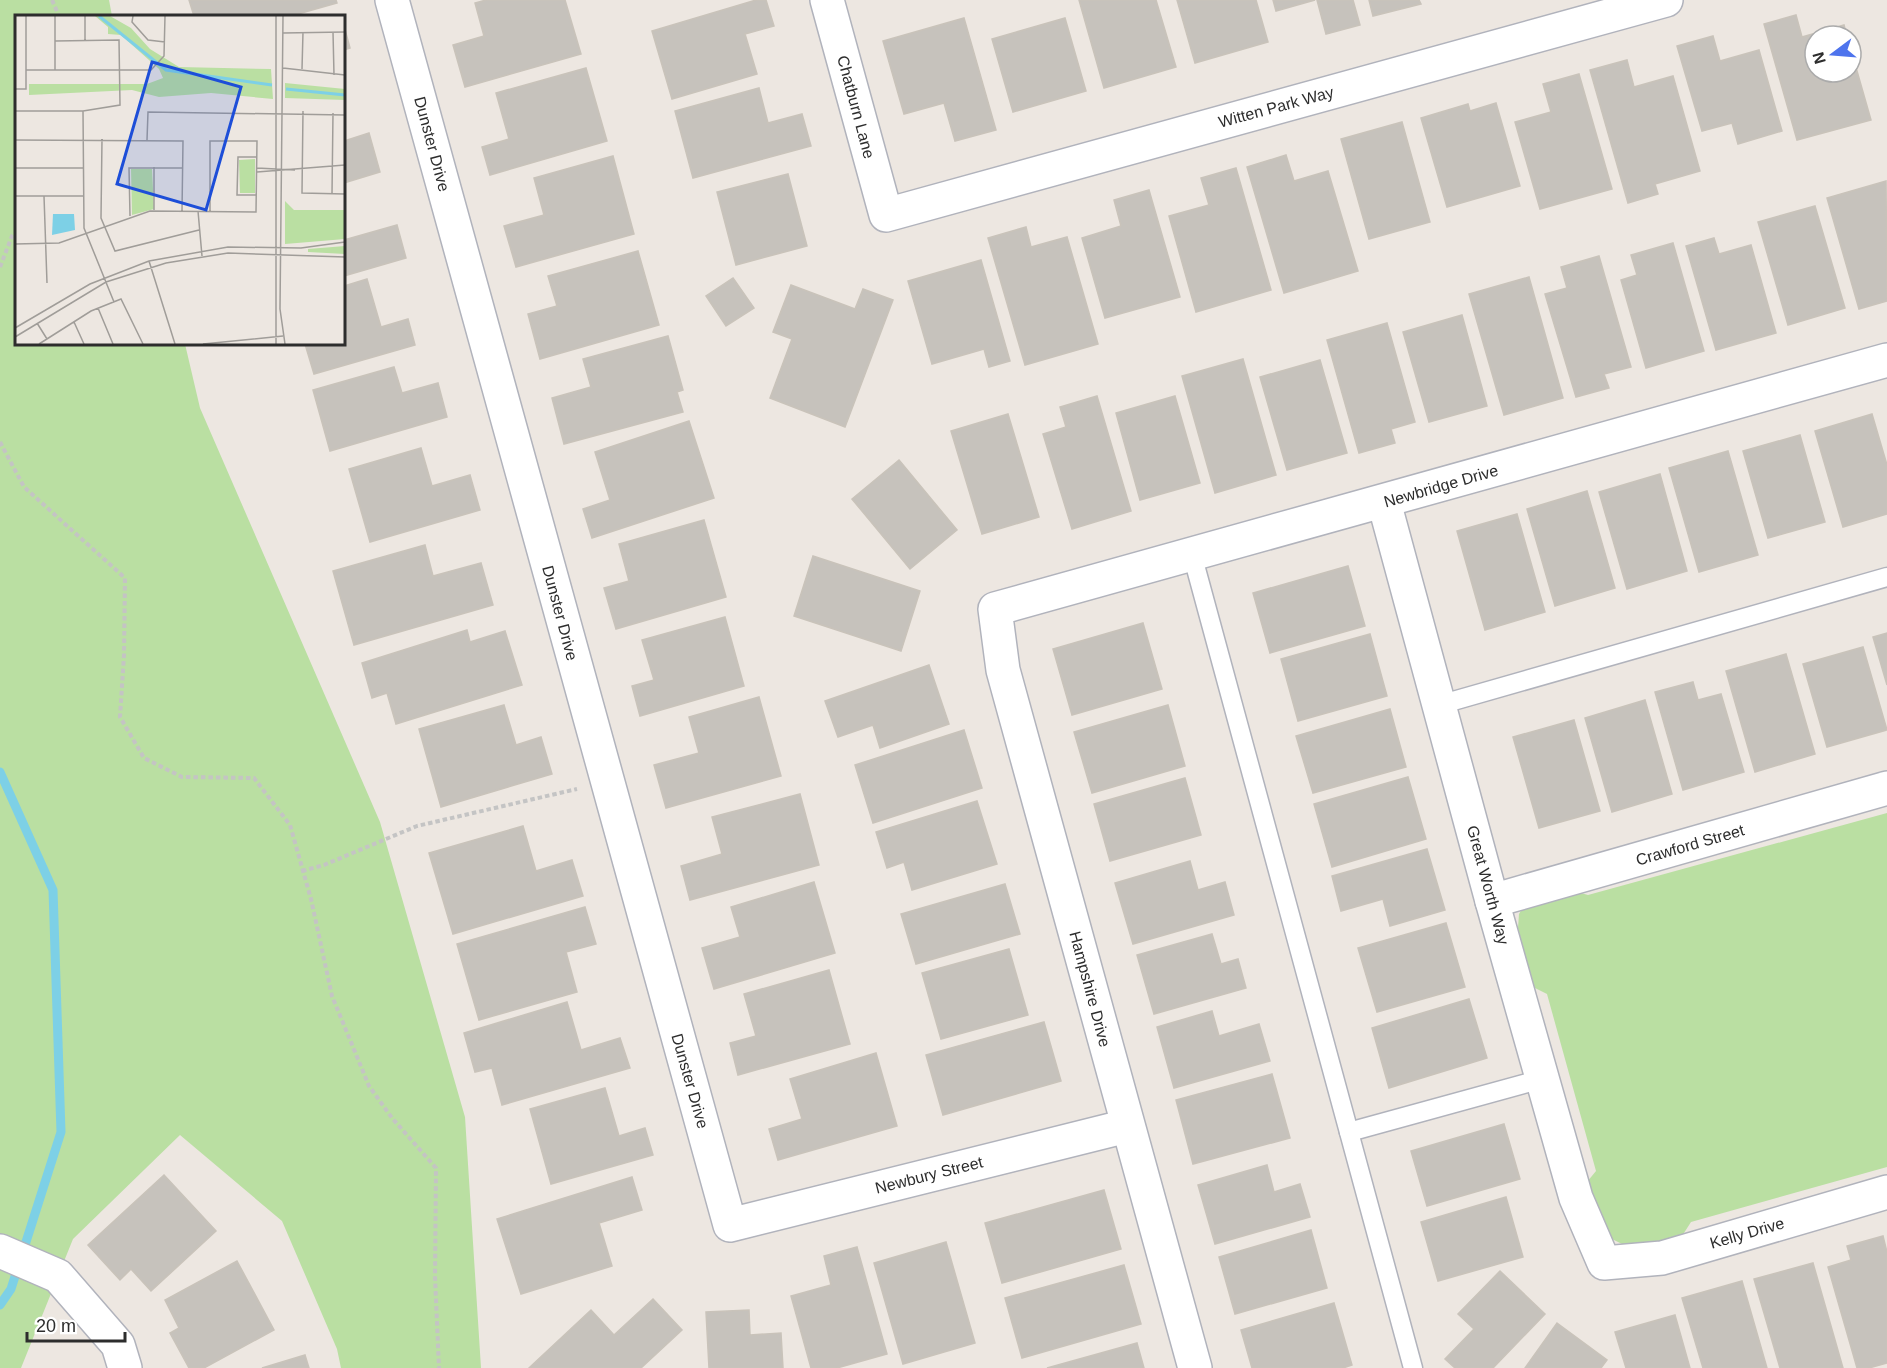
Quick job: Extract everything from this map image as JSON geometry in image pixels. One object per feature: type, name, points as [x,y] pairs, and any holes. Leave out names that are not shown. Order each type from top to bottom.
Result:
[{"type":"street","name":"Dunster Drive","points":[[392,0],[730,1225]]},
{"type":"street","name":"Chatburn Lane","points":[[827,0],[886,215]]},
{"type":"street","name":"Witten Park Way","points":[[886,215],[1666,0]]},
{"type":"street","name":"Newbridge Drive","points":[[994,609],[1887,360]]},
{"type":"street","name":"Great Worth Way","points":[[1384,502],[1492,901],[1576,1198],[1604,1263]]},
{"type":"street","name":"Hampshire Drive","points":[[994,609],[1003,670],[1195,1368]]},
{"type":"street","name":"Crawford Street","points":[[1492,901],[1887,788]]},
{"type":"street","name":"Newbury Street","points":[[730,1225],[1127,1126]]},
{"type":"street","name":"Kelly Drive","points":[[1604,1263],[1662,1258],[1887,1192]]},
{"type":"street","points":[[0,1251],[58,1276],[118,1345],[125,1368]]},
{"type":"lane","points":[[1192,554],[1413,1368]]},
{"type":"lane","points":[[1439,705],[1887,577]]},
{"type":"lane","points":[[1349,1132],[1542,1079]]},
{"type":"path","points":[[52,0],[59,15]]},
{"type":"path","points":[[0,267],[15,232]]},
{"type":"path","points":[[0,442],[24,487],[125,578],[120,717],[144,758],[182,777],[254,778],[291,825],[332,996],[369,1086],[392,1118],[436,1168],[435,1277],[439,1368]]},
{"type":"path","points":[[303,871],[324,865],[417,826],[607,782]]},
{"type":"green space","points":[[0,0],[109,0],[112,15],[15,15],[15,345],[185,345],[200,408],[380,822],[465,1117],[481,1368],[341,1368],[337,1349],[282,1221],[180,1135],[73,1239],[21,1368],[0,1368]]},
{"type":"green space","points":[[1887,813],[1887,1167],[1691,1222],[1682,1236],[1638,1248],[1610,1238],[1587,1182],[1596,1171],[1547,994],[1533,987],[1518,928],[1519,914],[1526,902],[1566,889],[1588,895]]},
{"type":"building","points":[[189,0],[336,0],[337,3],[295,15],[194,15]]},
{"type":"building","points":[[486,0],[565,0],[581,54],[465,87],[453,45],[484,36],[475,3]]},
{"type":"building","points":[[756,0],[766,0],[774,26],[745,34],[757,74],[672,99],[652,31]]},
{"type":"building","points":[[1079,0],[1156,0],[1176,67],[1104,88]]},
{"type":"building","points":[[1177,0],[1256,0],[1268,42],[1195,63]]},
{"type":"building","points":[[1273,0],[1315,0],[1276,11]]},
{"type":"building","points":[[1317,0],[1353,0],[1360,25],[1326,34]]},
{"type":"building","points":[[1369,0],[1419,0],[1421,4],[1373,16]]},
{"type":"building","points":[[1796,15],[1803,37],[1803,84],[1861,84],[1871,120],[1797,140],[1764,24]]},
{"type":"building","points":[[964,18],[996,130],[955,141],[944,103],[904,114],[883,41]]},
{"type":"building","points":[[1065,18],[1086,91],[1013,112],[992,39]]},
{"type":"building","points":[[345,30],[350,48],[345,50]]},
{"type":"building","points":[[1713,36],[1720,61],[1759,50],[1782,131],[1738,144],[1732,123],[1702,131],[1677,46]]},
{"type":"building","points":[[1627,60],[1634,87],[1673,76],[1700,171],[1655,184],[1658,194],[1628,203],[1590,70]]},
{"type":"building","points":[[586,68],[607,141],[490,175],[482,147],[509,139],[496,93]]},
{"type":"building","points":[[1579,74],[1612,189],[1540,209],[1515,122],[1551,112],[1543,84]]},
{"type":"building","points":[[759,88],[768,123],[802,114],[811,146],[693,178],[675,111]]},
{"type":"building","points":[[1496,103],[1520,186],[1447,207],[1421,118],[1468,104],[1470,111]]},
{"type":"building","points":[[1402,122],[1430,222],[1369,239],[1341,139]]},
{"type":"building","points":[[369,133],[380,172],[345,183],[345,141]]},
{"type":"building","points":[[1286,155],[1294,181],[1328,171],[1358,271],[1284,293],[1247,167]]},
{"type":"building","points":[[613,156],[634,234],[516,267],[504,226],[544,215],[534,178]]},
{"type":"building","points":[[1236,168],[1271,290],[1196,312],[1169,216],[1209,205],[1201,178]]},
{"type":"building","points":[[788,174],[807,246],[736,265],[717,192]]},
{"type":"building","points":[[1886,181],[1887,301],[1859,309],[1827,198]]},
{"type":"building","points":[[1149,190],[1180,297],[1105,318],[1082,238],[1121,226],[1114,200]]},
{"type":"building","points":[[1815,206],[1845,308],[1788,325],[1758,222]]},
{"type":"building","points":[[397,225],[406,258],[345,276],[345,240]]},
{"type":"building","points":[[1026,227],[1031,247],[1067,237],[1098,344],[1025,365],[988,238]]},
{"type":"building","points":[[1714,238],[1719,254],[1751,245],[1776,333],[1716,350],[1686,246]]},
{"type":"building","points":[[1673,243],[1704,351],[1646,368],[1621,280],[1637,275],[1631,255]]},
{"type":"building","points":[[638,251],[659,325],[540,359],[528,314],[557,306],[548,276]]},
{"type":"building","points":[[1599,256],[1631,367],[1604,374],[1609,388],[1576,397],[1545,294],[1567,288],[1561,267]]},
{"type":"building","points":[[981,260],[1010,361],[989,367],[984,349],[932,364],[908,281]]},
{"type":"building","points":[[1529,277],[1563,398],[1504,415],[1469,294]]},
{"type":"building","points":[[733,278],[754,308],[726,326],[706,296]]},
{"type":"building","points":[[367,279],[381,327],[408,319],[415,345],[314,374],[305,345],[345,345],[345,286]]},
{"type":"building","points":[[791,285],[855,309],[863,289],[893,300],[845,427],[770,398],[792,339],[773,332]]},
{"type":"building","points":[[1462,315],[1487,406],[1429,422],[1403,332]]},
{"type":"building","points":[[1387,323],[1415,422],[1391,429],[1395,443],[1359,453],[1327,340]]},
{"type":"building","points":[[668,336],[683,390],[677,392],[683,412],[564,444],[552,398],[591,387],[583,359]]},
{"type":"building","points":[[1243,359],[1276,475],[1215,493],[1182,376]]},
{"type":"building","points":[[1320,360],[1347,453],[1287,470],[1260,377]]},
{"type":"building","points":[[394,367],[402,393],[438,383],[447,417],[330,451],[313,390]]},
{"type":"building","points":[[1097,396],[1131,511],[1072,529],[1043,434],[1066,427],[1060,407]]},
{"type":"building","points":[[1175,396],[1200,483],[1140,500],[1116,413]]},
{"type":"building","points":[[1008,414],[1039,517],[982,534],[951,431]]},
{"type":"building","points":[[1872,414],[1887,465],[1887,514],[1843,527],[1815,431]]},
{"type":"building","points":[[689,421],[714,498],[592,538],[583,509],[610,500],[595,452]]},
{"type":"building","points":[[1800,435],[1825,522],[1768,538],[1743,451]]},
{"type":"building","points":[[421,448],[432,486],[470,475],[480,510],[370,542],[349,469]]},
{"type":"building","points":[[1728,451],[1758,555],[1699,572],[1669,468]]},
{"type":"building","points":[[899,460],[957,530],[910,569],[852,499]]},
{"type":"building","points":[[1660,474],[1687,571],[1627,589],[1599,492]]},
{"type":"building","points":[[1587,491],[1615,588],[1555,606],[1527,509]]},
{"type":"building","points":[[1517,514],[1545,612],[1485,630],[1457,531]]},
{"type":"building","points":[[704,520],[726,597],[616,629],[604,588],[629,581],[619,544]]},
{"type":"building","points":[[425,545],[433,576],[481,563],[493,605],[354,645],[333,571]]},
{"type":"building","points":[[813,556],[920,591],[901,651],[794,616]]},
{"type":"building","points":[[1348,566],[1365,626],[1270,653],[1253,593]]},
{"type":"building","points":[[725,617],[744,686],[640,716],[632,686],[654,680],[642,640]]},
{"type":"building","points":[[1143,623],[1162,689],[1072,715],[1053,649]]},
{"type":"building","points":[[467,630],[470,642],[505,631],[522,685],[396,724],[387,693],[372,698],[362,663]]},
{"type":"building","points":[[1887,633],[1887,685],[1873,637]]},
{"type":"building","points":[[1370,634],[1387,696],[1298,721],[1281,659]]},
{"type":"building","points":[[1863,647],[1887,730],[1827,747],[1803,664]]},
{"type":"building","points":[[1786,654],[1815,754],[1755,772],[1726,671]]},
{"type":"building","points":[[929,665],[949,724],[880,748],[873,725],[838,737],[825,701]]},
{"type":"building","points":[[1693,682],[1698,700],[1721,694],[1744,772],[1683,790],[1655,692]]},
{"type":"building","points":[[759,697],[781,776],[666,808],[654,765],[699,753],[689,717]]},
{"type":"building","points":[[1645,700],[1672,794],[1612,812],[1585,718]]},
{"type":"building","points":[[504,705],[516,745],[541,737],[552,774],[441,807],[419,729]]},
{"type":"building","points":[[1168,705],[1185,766],[1092,793],[1074,732]]},
{"type":"building","points":[[1390,709],[1406,767],[1313,793],[1296,736]]},
{"type":"building","points":[[1574,720],[1600,811],[1539,828],[1513,737]]},
{"type":"building","points":[[964,730],[982,788],[873,823],[855,765]]},
{"type":"building","points":[[1408,777],[1426,839],[1332,867],[1314,804]]},
{"type":"building","points":[[1185,778],[1201,835],[1110,861],[1094,804]]},
{"type":"building","points":[[800,794],[819,865],[690,900],[681,866],[722,854],[712,817]]},
{"type":"building","points":[[977,801],[997,864],[912,890],[904,862],[887,868],[876,832]]},
{"type":"building","points":[[523,826],[536,871],[572,860],[583,896],[453,934],[429,853]]},
{"type":"building","points":[[1427,849],[1445,910],[1390,926],[1383,899],[1341,911],[1332,876]]},
{"type":"building","points":[[1190,861],[1198,890],[1225,882],[1234,915],[1133,944],[1115,883]]},
{"type":"building","points":[[814,882],[835,953],[714,989],[702,948],[740,937],[731,907]]},
{"type":"building","points":[[1005,884],[1020,934],[916,964],[901,914]]},
{"type":"building","points":[[585,907],[596,944],[566,952],[577,992],[479,1020],[457,944]]},
{"type":"building","points":[[1446,923],[1465,987],[1377,1012],[1358,948]]},
{"type":"building","points":[[1212,934],[1221,964],[1238,959],[1246,988],[1154,1014],[1137,955]]},
{"type":"building","points":[[1009,949],[1028,1015],[941,1039],[922,973]]},
{"type":"building","points":[[829,970],[850,1044],[738,1075],[730,1043],[756,1036],[744,994]]},
{"type":"building","points":[[1469,999],[1487,1058],[1389,1088],[1372,1028]]},
{"type":"building","points":[[567,1002],[581,1050],[620,1038],[630,1068],[502,1105],[492,1068],[475,1072],[464,1033]]},
{"type":"building","points":[[1212,1011],[1219,1036],[1259,1024],[1270,1061],[1174,1088],[1157,1027]]},
{"type":"building","points":[[1044,1022],[1061,1081],[943,1115],[926,1055]]},
{"type":"building","points":[[876,1053],[897,1126],[778,1160],[769,1129],[802,1119],[790,1079]]},
{"type":"building","points":[[1272,1074],[1290,1138],[1193,1164],[1176,1100]]},
{"type":"building","points":[[605,1088],[619,1136],[645,1128],[653,1155],[551,1184],[530,1109]]},
{"type":"building","points":[[1504,1124],[1520,1179],[1427,1206],[1411,1151]]},
{"type":"building","points":[[1267,1165],[1274,1192],[1300,1184],[1310,1217],[1215,1244],[1198,1185]]},
{"type":"building","points":[[164,1175],[216,1231],[151,1291],[131,1269],[120,1280],[88,1245]]},
{"type":"building","points":[[632,1177],[642,1210],[599,1223],[612,1266],[521,1294],[497,1219]]},
{"type":"building","points":[[1104,1190],[1121,1249],[1002,1283],[985,1223]]},
{"type":"building","points":[[1506,1197],[1523,1257],[1438,1281],[1421,1222]]},
{"type":"building","points":[[1311,1230],[1327,1288],[1235,1314],[1219,1257]]},
{"type":"building","points":[[1883,1236],[1887,1252],[1887,1363],[1869,1368],[1857,1368],[1828,1267],[1851,1260],[1847,1246]]},
{"type":"building","points":[[946,1242],[975,1343],[903,1364],[874,1263]]},
{"type":"building","points":[[857,1247],[887,1354],[837,1368],[811,1368],[791,1296],[831,1285],[824,1256]]},
{"type":"building","points":[[237,1261],[274,1330],[204,1368],[189,1368],[170,1333],[179,1328],[165,1300]]},
{"type":"building","points":[[1813,1263],[1843,1368],[1780,1368],[1754,1279]]},
{"type":"building","points":[[1124,1265],[1141,1324],[1022,1358],[1005,1298]]},
{"type":"building","points":[[1500,1271],[1545,1314],[1493,1368],[1455,1368],[1445,1359],[1474,1329],[1458,1314]]},
{"type":"building","points":[[1742,1281],[1767,1368],[1703,1368],[1682,1298]]},
{"type":"building","points":[[653,1299],[682,1330],[641,1368],[529,1368],[591,1310],[614,1335]]},
{"type":"building","points":[[1334,1303],[1352,1365],[1343,1368],[1252,1368],[1241,1330]]},
{"type":"building","points":[[749,1310],[750,1335],[781,1333],[783,1368],[709,1368],[706,1312]]},
{"type":"building","points":[[1675,1315],[1690,1368],[1626,1368],[1615,1332]]},
{"type":"building","points":[[1557,1323],[1607,1360],[1601,1368],[1525,1368]]},
{"type":"building","points":[[1137,1343],[1144,1368],[1047,1368]]},
{"type":"building","points":[[305,1355],[309,1368],[262,1368]]},
{"type":"waterway","points":[[0,772],[53,890],[61,1132],[11,1289],[0,1305]]}]
